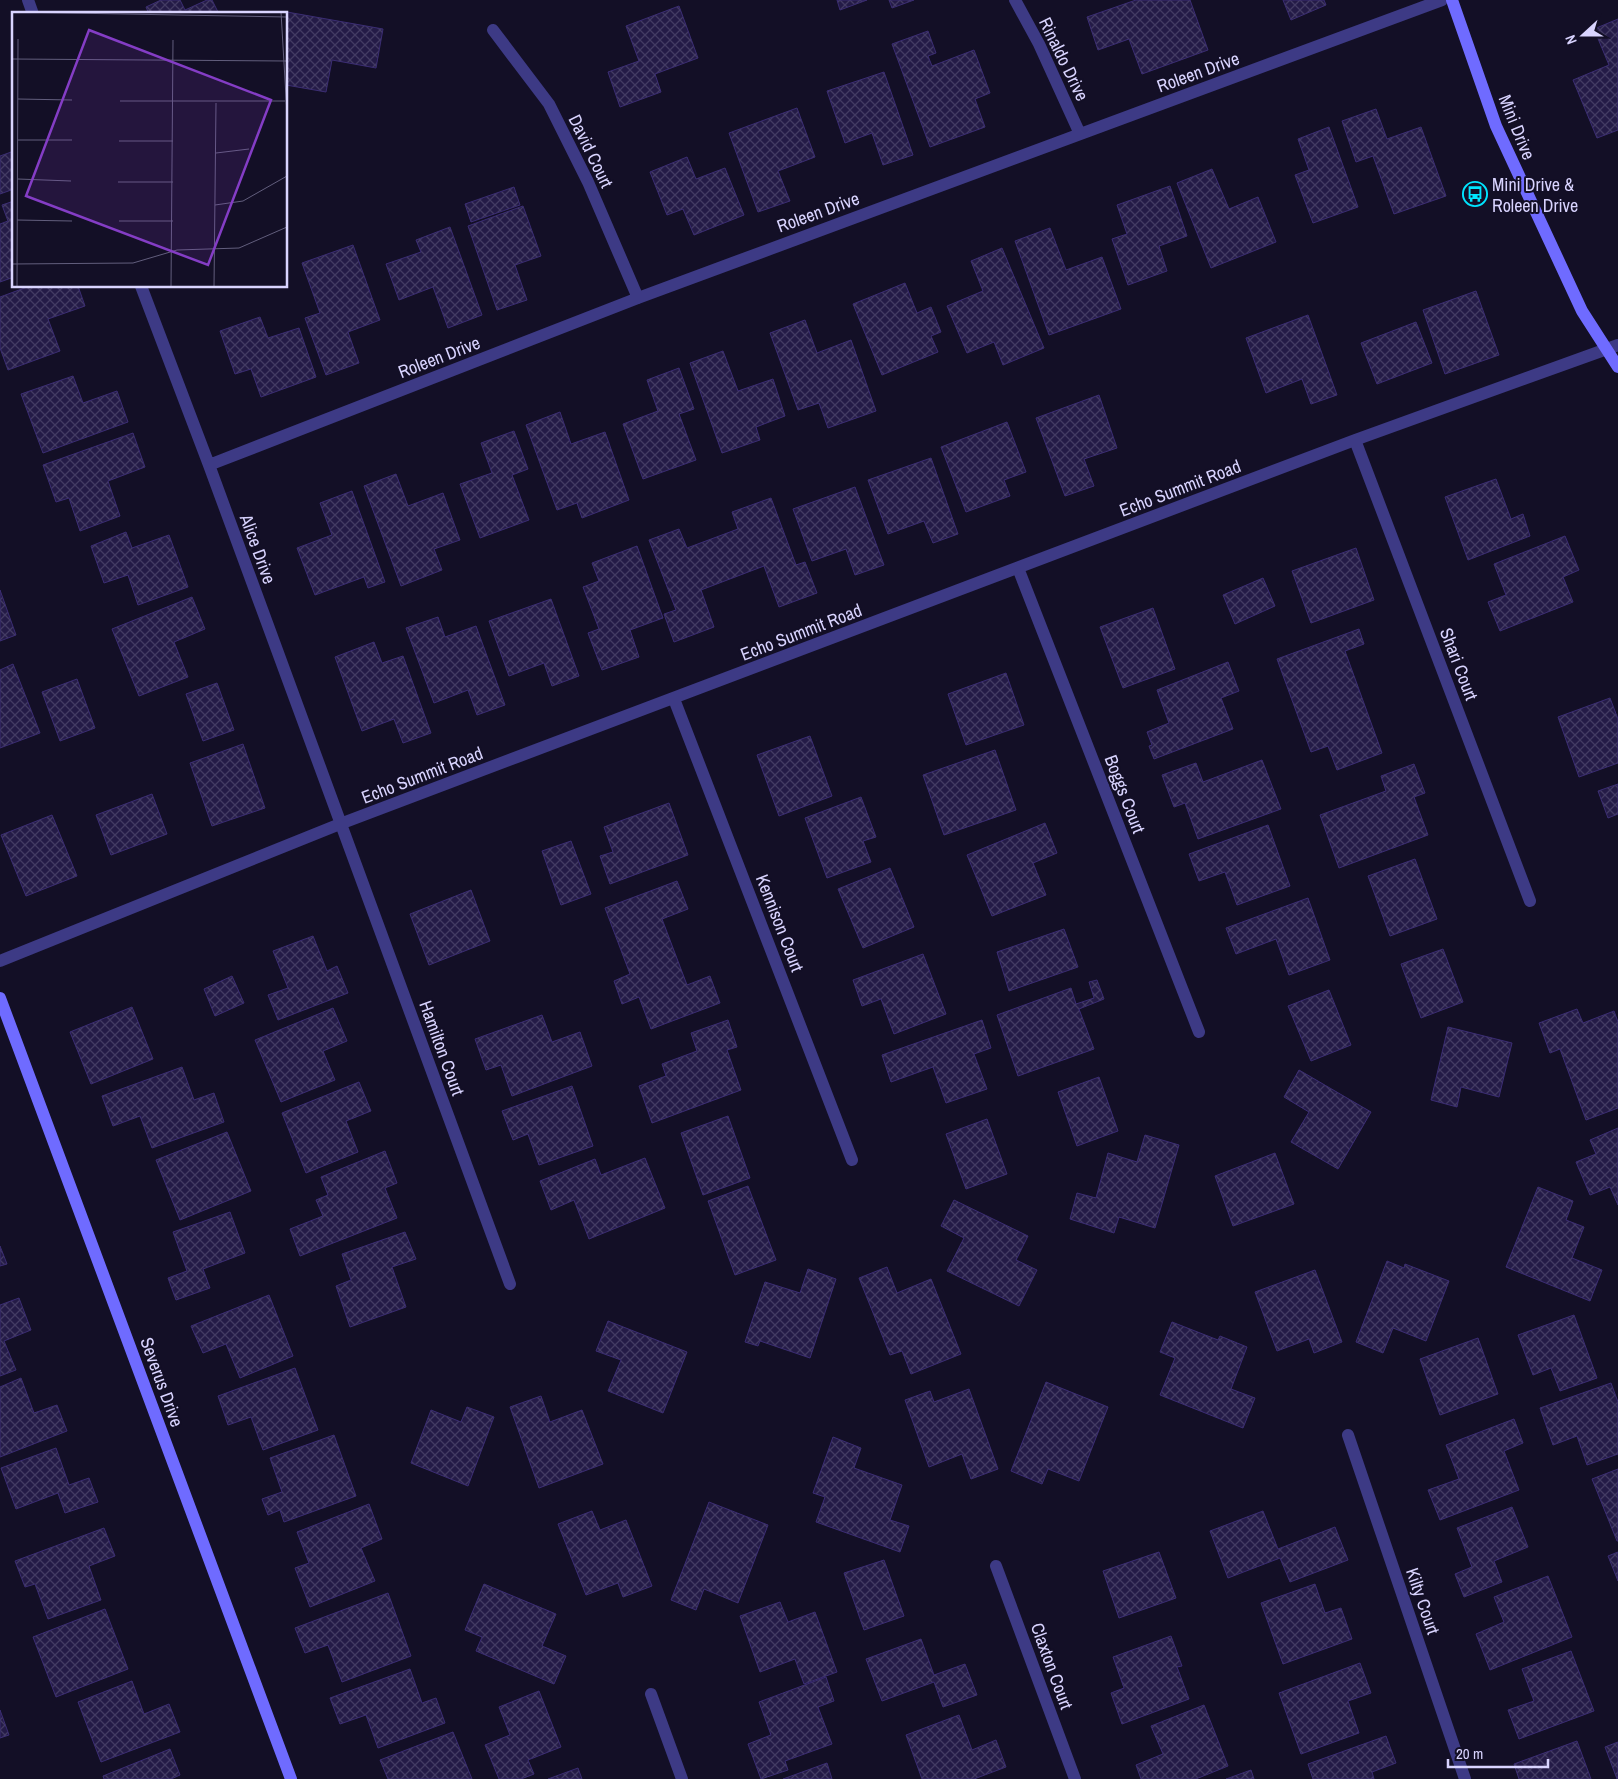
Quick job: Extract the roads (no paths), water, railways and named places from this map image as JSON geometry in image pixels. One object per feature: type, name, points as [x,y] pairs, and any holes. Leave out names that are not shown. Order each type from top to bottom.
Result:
[{"type":"street","points":[[28,0],[32,12]]},
{"type":"street","name":"Rinaldo Drive","points":[[1015,0],[1039,44],[1080,134]]},
{"type":"street","name":"Roleen Drive","points":[[209,465],[638,298],[1442,0]]},
{"type":"street","name":"Mini Drive","points":[[1452,0],[1496,126],[1582,311],[1612,347],[1618,367]]},
{"type":"street","name":"David Court","points":[[494,30],[549,104],[588,182],[638,298]]},
{"type":"street","name":"Alice Drive","points":[[142,288],[209,465],[340,824]]},
{"type":"street","name":"Echo Summit Road","points":[[0,961],[340,824],[1355,440],[1612,347]]},
{"type":"street","name":"Shari Court","points":[[1355,440],[1530,901]]},
{"type":"street","name":"Boggs Court","points":[[1018,568],[1200,1032]]},
{"type":"street","name":"Kennison Court","points":[[674,699],[852,1160]]},
{"type":"street","name":"Hamilton Court","points":[[340,824],[510,1284]]},
{"type":"street","name":"Severus Drive","points":[[0,998],[291,1779]]},
{"type":"street","name":"Kilty Court","points":[[1348,1435],[1465,1779]]},
{"type":"street","name":"Claxton Court","points":[[996,1566],[1076,1779]]},
{"type":"street","points":[[651,1694],[682,1779]]},
{"type":"place","name":"Mini Drive & Roleen Drive","points":[[1475,194]]}]
